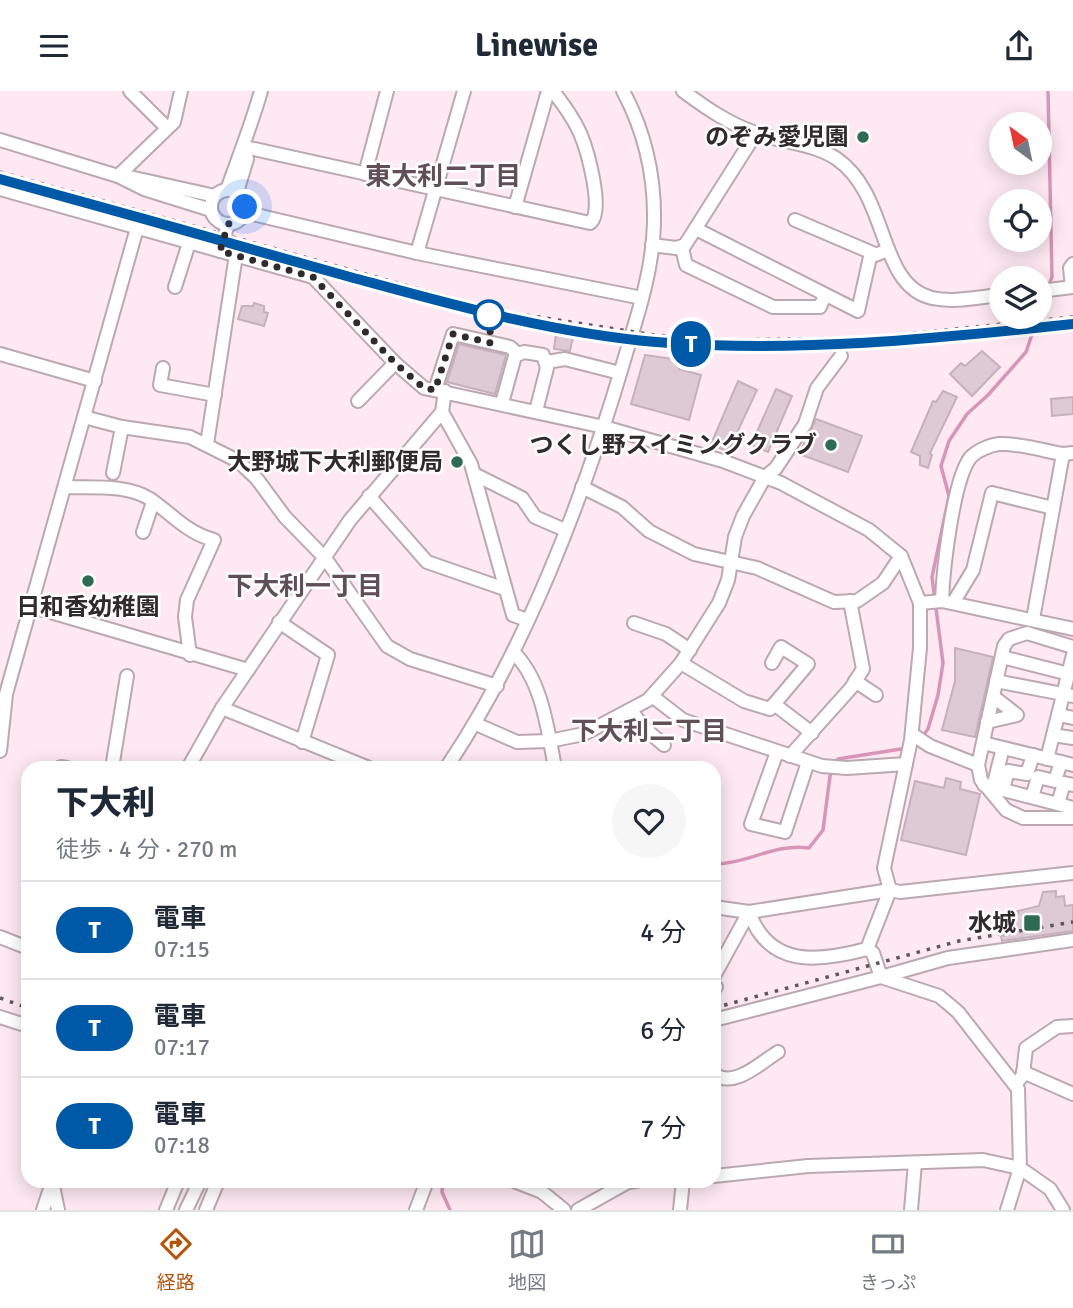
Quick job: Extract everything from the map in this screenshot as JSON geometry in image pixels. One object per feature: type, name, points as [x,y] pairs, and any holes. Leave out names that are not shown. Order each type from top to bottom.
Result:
[{"type":"street","points":[[130,91],[167,128]]},
{"type":"street","points":[[118,176],[174,122],[181,91]]},
{"type":"street","points":[[211,210],[226,193],[247,159],[245,147],[261,91]]},
{"type":"street","points":[[365,174],[387,91]]},
{"type":"street","points":[[417,253],[464,91]]},
{"type":"street","points":[[245,147],[586,224],[596,217],[593,179],[582,137],[569,112],[551,91]]},
{"type":"street","points":[[514,207],[551,91]]},
{"type":"street","points":[[451,761],[497,686],[565,530],[604,427],[642,298],[652,245],[654,208],[651,169],[634,112],[623,91]]},
{"type":"street","points":[[683,91],[723,119],[756,133],[822,152],[855,175],[874,207],[882,252],[906,286],[917,293],[952,300],[989,296]]},
{"type":"street","points":[[756,133],[682,248],[686,265],[773,307],[820,307],[825,295]]},
{"type":"street","points":[[0,140],[118,176],[144,189],[211,210],[224,223]]},
{"type":"street","points":[[118,176],[226,193],[244,201],[244,212],[238,221],[224,223]]},
{"type":"street","points":[[0,190],[313,277],[395,363],[424,388],[604,427],[723,461],[765,477],[869,530],[901,555],[920,603],[920,648],[911,737],[884,868],[890,890],[867,949]]},
{"type":"street","points":[[244,212],[417,253],[642,298]]},
{"type":"street","points":[[795,220],[882,252]]},
{"type":"street","points":[[216,250],[224,223]]},
{"type":"street","points":[[0,751],[6,694],[138,228]]},
{"type":"street","points":[[696,229],[858,311],[870,257],[882,252]]},
{"type":"street","points":[[175,287],[189,243]]},
{"type":"street","points":[[652,245],[682,248]]},
{"type":"street","points":[[207,444],[236,255]]},
{"type":"street","points":[[1052,290],[1070,288],[1070,268],[1073,264]]},
{"type":"street","points":[[527,620],[513,615],[474,474],[465,450],[442,412],[440,391],[453,334],[510,347],[518,353],[542,355],[547,362],[536,411]]},
{"type":"street","points":[[502,403],[513,361],[518,353]]},
{"type":"street","points":[[0,354],[95,381]]},
{"type":"street","points":[[476,724],[517,742],[550,741],[584,734],[652,696],[681,663],[719,603],[729,580],[731,561],[743,516],[765,477],[776,468],[805,425],[817,388],[841,356]]},
{"type":"street","points":[[547,362],[565,359],[620,373]]},
{"type":"street","points":[[358,401],[395,363]]},
{"type":"street","points":[[163,368],[160,385],[215,395]]},
{"type":"street","points":[[192,761],[222,708],[279,622],[369,496],[442,412]]},
{"type":"street","points":[[85,417],[122,427],[190,437],[247,468],[285,517],[325,558],[387,646],[410,659],[497,686]]},
{"type":"street","points":[[113,473],[122,427]]},
{"type":"street","points":[[947,602],[945,559],[960,484],[969,459],[977,452],[999,444],[1068,454],[1053,508],[1033,619]]},
{"type":"street","points":[[474,474],[522,498],[535,517],[565,530]]},
{"type":"street","points":[[65,487],[125,490],[153,502],[186,527],[214,540],[187,600],[185,617],[190,655]]},
{"type":"street","points":[[582,487],[622,507],[649,531],[694,554],[731,561],[769,573],[814,596],[834,602],[857,601],[883,583],[901,555]]},
{"type":"street","points":[[947,602],[973,570],[992,493],[1053,508]]},
{"type":"street","points":[[369,496],[427,562],[505,589]]},
{"type":"street","points":[[143,532],[153,502]]},
{"type":"street","points":[[808,762],[785,832],[751,824],[784,754],[812,733],[863,669],[850,601]]},
{"type":"street","points":[[920,603],[947,602],[1073,629]]},
{"type":"street","points":[[30,607],[248,670]]},
{"type":"street","points":[[279,622],[328,655],[302,742]]},
{"type":"street","points":[[634,623],[666,635],[690,650]]},
{"type":"street","points":[[978,765],[996,681],[1009,639],[1027,633],[1073,647]]},
{"type":"street","points":[[681,663],[744,701],[770,709],[808,664],[781,647],[772,663]]},
{"type":"street","points":[[513,652],[526,664],[554,761]]},
{"type":"street","points":[[1047,759],[1059,715],[1068,695],[1073,655]]},
{"type":"street","points":[[1002,657],[1069,674]]},
{"type":"street","points":[[113,761],[127,676]]},
{"type":"street","points":[[855,681],[876,695]]},
{"type":"street","points":[[996,681],[1068,695]]},
{"type":"street","points":[[652,696],[684,720],[821,766],[840,768],[906,762]]},
{"type":"street","points":[[987,722],[1017,715],[994,697]]},
{"type":"street","points":[[774,704],[812,733]]},
{"type":"street","points":[[222,708],[351,761]]},
{"type":"street","points":[[631,710],[643,727],[664,745]]},
{"type":"street","points":[[1059,715],[1073,718]]},
{"type":"street","points":[[1053,735],[1073,738]]},
{"type":"street","points":[[911,737],[978,765],[1006,810],[1023,818],[1073,818]]},
{"type":"street","points":[[983,743],[1067,763],[1055,781],[1038,777],[1032,797]]},
{"type":"street","points":[[993,787],[1003,748]]},
{"type":"street","points":[[993,787],[1008,771],[1027,774],[1033,755]]},
{"type":"street","points":[[1058,804],[1065,783],[1073,785]]},
{"type":"street","points":[[993,787],[1073,808]]},
{"type":"street","points":[[721,908],[749,912],[890,890],[900,892],[1073,873]]},
{"type":"street","points":[[749,912],[762,939],[772,947],[793,955],[827,958],[867,949],[873,953],[881,978]]},
{"type":"street","points":[[721,966],[749,912]]},
{"type":"street","points":[[0,937],[21,945]]},
{"type":"street","points":[[721,1018],[881,978],[948,958],[1073,940]]},
{"type":"street","points":[[881,978],[939,996],[958,1012],[1018,1089],[1020,1168],[1007,1210]]},
{"type":"street","points":[[0,1017],[21,1024]]},
{"type":"street","points":[[1015,1085],[1023,1072],[1026,1048],[1057,1027],[1073,1026]]},
{"type":"street","points":[[721,1079],[733,1079],[778,1052]]},
{"type":"street","points":[[1023,1072],[1073,1094]]},
{"type":"street","points":[[721,1175],[808,1166],[982,1160],[1020,1168],[1050,1189],[1063,1210]]},
{"type":"street","points":[[911,1210],[915,1163]]},
{"type":"street","points":[[43,1210],[50,1188]]},
{"type":"street","points":[[53,1188],[58,1210]]},
{"type":"street","points":[[166,1210],[175,1188]]},
{"type":"street","points":[[186,1210],[197,1188]]},
{"type":"street","points":[[206,1210],[215,1188]]},
{"type":"street","points":[[416,1210],[424,1188]]},
{"type":"street","points":[[532,1188],[542,1192],[564,1210]]},
{"type":"street","points":[[578,1210],[620,1188]]},
{"type":"street","points":[[680,1210],[682,1188]]},
{"type":"path","points":[[1005,941],[1001,917],[1020,913]]},
{"type":"building","points":[[254,303],[264,306],[264,312],[268,313],[264,326],[238,319],[242,306],[253,306]]},
{"type":"building","points":[[556,334],[573,337],[570,351],[554,349]]},
{"type":"building","points":[[459,344],[506,355],[495,394],[447,382]]},
{"type":"building","points":[[982,351],[1000,367],[972,396],[950,374],[961,363],[965,366]]},
{"type":"building","points":[[645,355],[681,360],[679,369],[701,375],[689,420],[631,404]]},
{"type":"building","points":[[738,381],[757,390],[728,452],[711,444]]},
{"type":"building","points":[[776,389],[792,396],[768,452],[751,445]]},
{"type":"building","points":[[943,391],[957,397],[930,453],[932,455],[928,468],[920,465],[920,456],[911,452],[933,401],[936,402]]},
{"type":"building","points":[[1073,397],[1073,414],[1052,416],[1051,399]]},
{"type":"building","name":"つくし野スイミングクラブ","points":[[816,419],[862,436],[848,472],[799,454]]},
{"type":"building","points":[[955,648],[993,657],[975,737],[942,730],[955,681]]},
{"type":"building","points":[[946,778],[961,782],[960,789],[980,794],[966,855],[901,840],[915,781],[944,788]]},
{"type":"building","points":[[1056,891],[1056,897],[1064,896],[1065,906],[1073,905],[1073,931],[1002,941],[997,916],[1039,906],[1043,892]]},
{"type":"waterway","points":[[1048,91],[1052,266]]},
{"type":"waterway","points":[[921,738],[928,729],[938,695],[943,663],[932,577],[949,496],[941,466],[949,441],[967,414],[988,395],[1026,352],[1034,329]]},
{"type":"waterway","points":[[721,863],[784,848],[809,848],[823,830],[830,776],[838,759],[907,748]]},
{"type":"waterway","points":[[442,1188],[450,1210]]},
{"type":"railway","points":[[0,172],[494,310],[654,335],[723,340],[865,338],[1073,317]]},
{"type":"railway","points":[[721,1006],[959,941],[1073,922]]},
{"type":"railway","points":[[0,998],[21,1006]]},
{"type":"train","name":"T","points":[[0,179],[492,316],[586,333],[653,342],[806,347],[1073,324]]},
{"type":"place","name":"のぞみ愛児園","points":[[863,137]]},
{"type":"place","name":"つくし野スイミングクラブ","points":[[831,445]]},
{"type":"place","name":"大野城下大利郵便局","points":[[457,462]]},
{"type":"place","name":"日和香幼稚園","points":[[88,581]]},
{"type":"place","name":"水城","points":[[1032,923]]},
{"type":"district","name":"東大利二丁目","points":[[443,176]]},
{"type":"district","name":"下大利一丁目","points":[[305,586]]},
{"type":"district","name":"下大利二丁目","points":[[649,731]]},
{"type":"route","points":[[245,207],[242,217],[228,224],[220,251],[313,277],[395,363],[424,388],[435,390],[453,334],[491,343],[489,315]]}]
